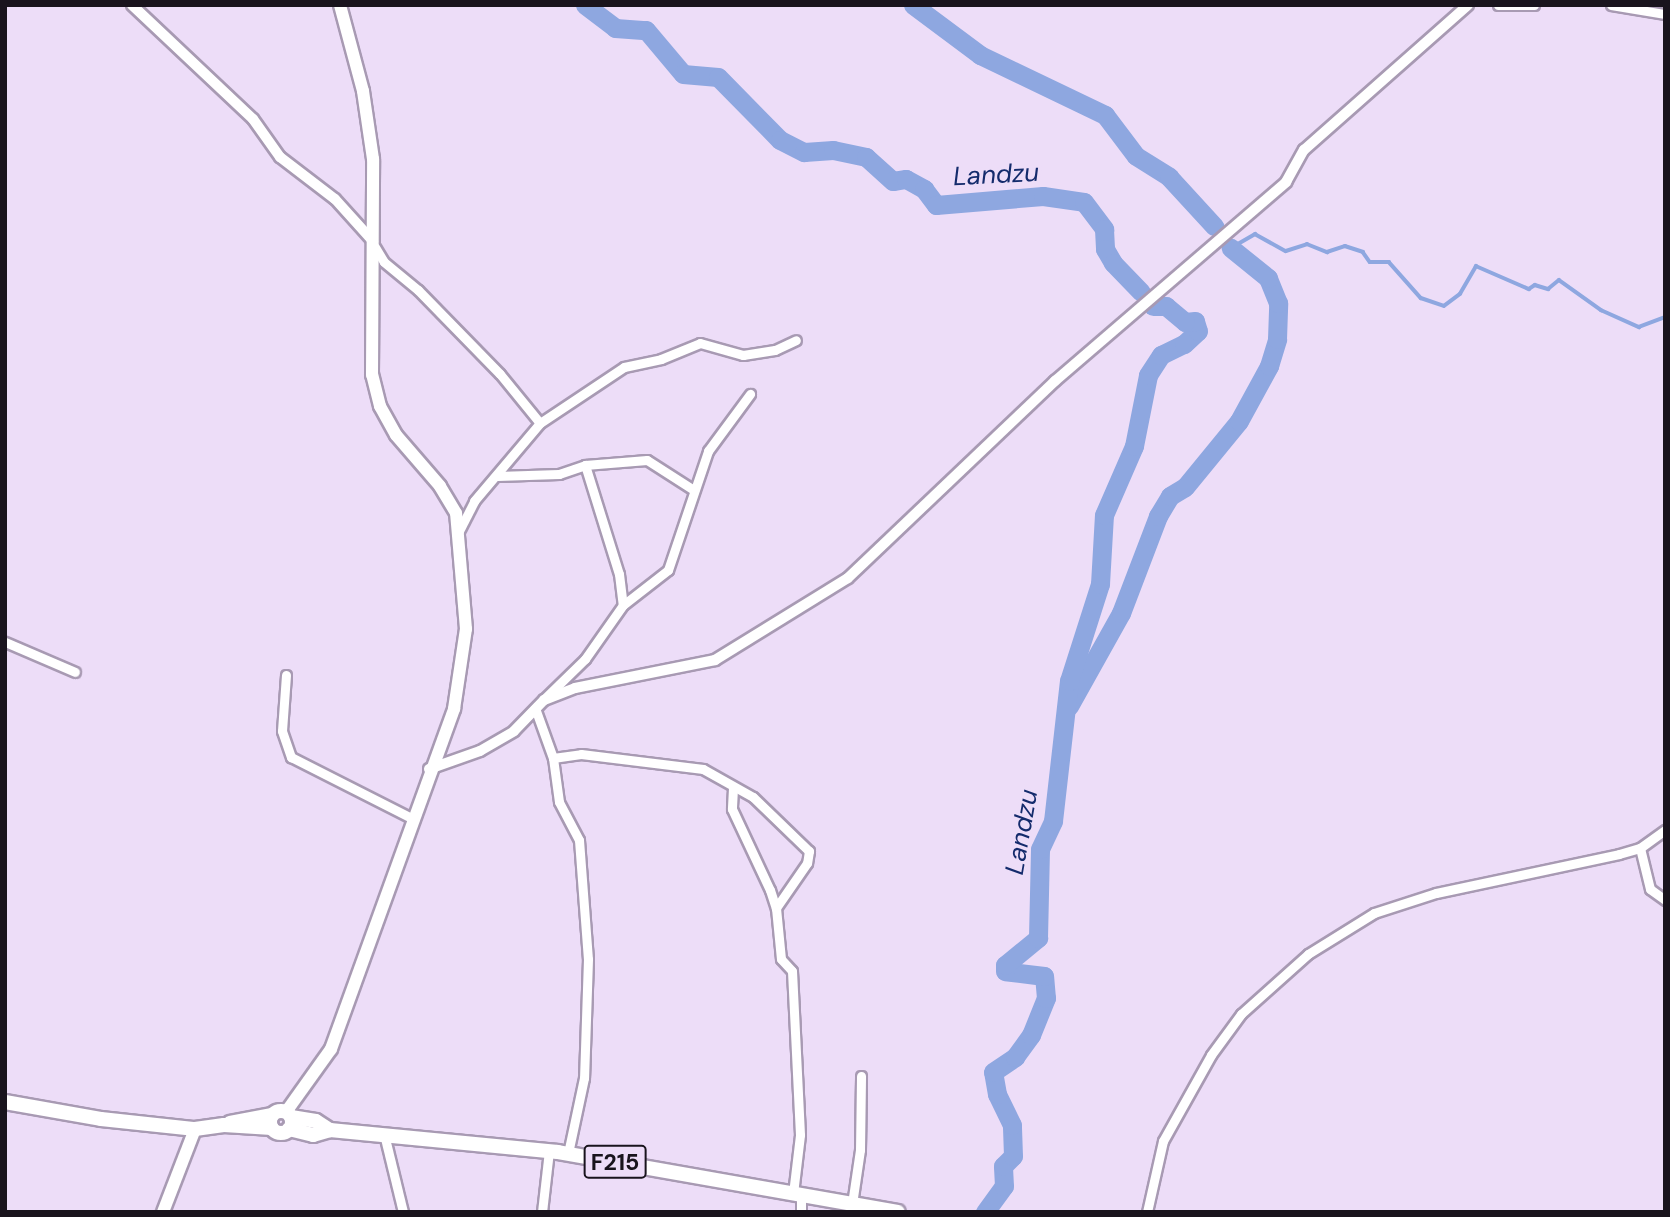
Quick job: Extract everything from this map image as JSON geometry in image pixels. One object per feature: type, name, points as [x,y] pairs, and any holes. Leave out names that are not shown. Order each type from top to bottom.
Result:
[{"type":"main road","points":[[282,1120],[331,1049],[411,818],[454,709],[466,629],[456,513],[440,485],[414,459],[380,406],[372,375],[373,159],[363,91],[340,5]]},
{"type":"main road","name":"F215","points":[[5,1102],[101,1119],[195,1129],[282,1120],[313,1135],[330,1130],[568,1153],[898,1212]]},
{"type":"main road","points":[[163,1212],[195,1129]]},
{"type":"street","points":[[132,5],[253,119],[279,157],[335,199],[373,242],[384,262],[437,308],[540,423]]},
{"type":"street","points":[[544,699],[575,688],[716,660],[848,578],[1055,381],[1286,182],[1304,150],[1468,5]]},
{"type":"street","points":[[1498,5],[1534,5]]},
{"type":"street","points":[[1611,5],[1665,14]]},
{"type":"street","points":[[459,531],[474,501],[540,423],[624,368],[661,359],[700,343],[743,355],[775,350],[796,340]]},
{"type":"street","points":[[429,769],[480,751],[514,731],[585,659],[623,605],[668,570],[708,451],[750,394]]},
{"type":"street","points":[[497,476],[559,474],[585,465],[647,460],[694,490]]},
{"type":"street","points":[[585,465],[619,574],[623,605]]},
{"type":"street","points":[[5,642],[75,672]]},
{"type":"street","points":[[286,675],[282,731],[291,757],[411,818]]},
{"type":"street","points":[[536,708],[553,758],[559,802],[579,840],[588,959],[584,1078],[568,1153]]},
{"type":"street","points":[[553,758],[581,754],[672,764],[712,772],[733,788],[753,797],[809,852],[807,863],[776,908]]},
{"type":"street","points":[[733,788],[732,809],[776,908],[781,959],[792,971],[790,1009],[797,1040],[795,1093],[800,1135],[797,1195],[801,1212]]},
{"type":"street","points":[[1147,1212],[1163,1142],[1211,1055],[1241,1014],[1308,954],[1360,920],[1413,900],[1640,848],[1665,830]]},
{"type":"street","points":[[1640,848],[1650,889],[1665,901]]},
{"type":"street","points":[[852,1204],[860,1150],[861,1076]]},
{"type":"street","points":[[384,1134],[403,1212]]},
{"type":"street","points":[[542,1212],[549,1151]]},
{"type":"waterway","name":"Landzu","points":[[585,5],[615,28],[646,30],[683,74],[718,77],[780,140],[804,152],[833,150],[866,157],[893,181],[906,179],[924,189],[936,205],[1043,196],[1084,202],[1104,229],[1105,249],[1113,263],[1141,292]]},
{"type":"waterway","name":"Landzu","points":[[913,5],[980,55],[1105,115],[1136,156],[1169,177],[1214,226]]},
{"type":"waterway","points":[[1231,248],[1255,234],[1286,251],[1307,244],[1327,252],[1345,246],[1363,252],[1370,262],[1389,262],[1421,298],[1444,306],[1460,294],[1476,266],[1529,289],[1535,285],[1548,289],[1559,280],[1601,310],[1639,327],[1665,317]]},
{"type":"waterway","name":"Landzu","points":[[1069,706],[1121,613],[1158,516],[1170,496],[1185,487],[1239,421],[1269,366],[1277,339],[1278,303],[1268,278],[1231,248]]},
{"type":"waterway","name":"Landzu","points":[[985,1212],[1004,1186],[1003,1166],[1013,1156],[1012,1125],[997,1094],[993,1072],[1015,1057],[1031,1035],[1046,998],[1044,976],[1005,971],[1005,965],[1038,938],[1040,849],[1053,821],[1069,681],[1100,584],[1104,515],[1134,446],[1148,375],[1161,355],[1184,344],[1198,331],[1195,321],[1185,322],[1166,306],[1153,306]]}]
